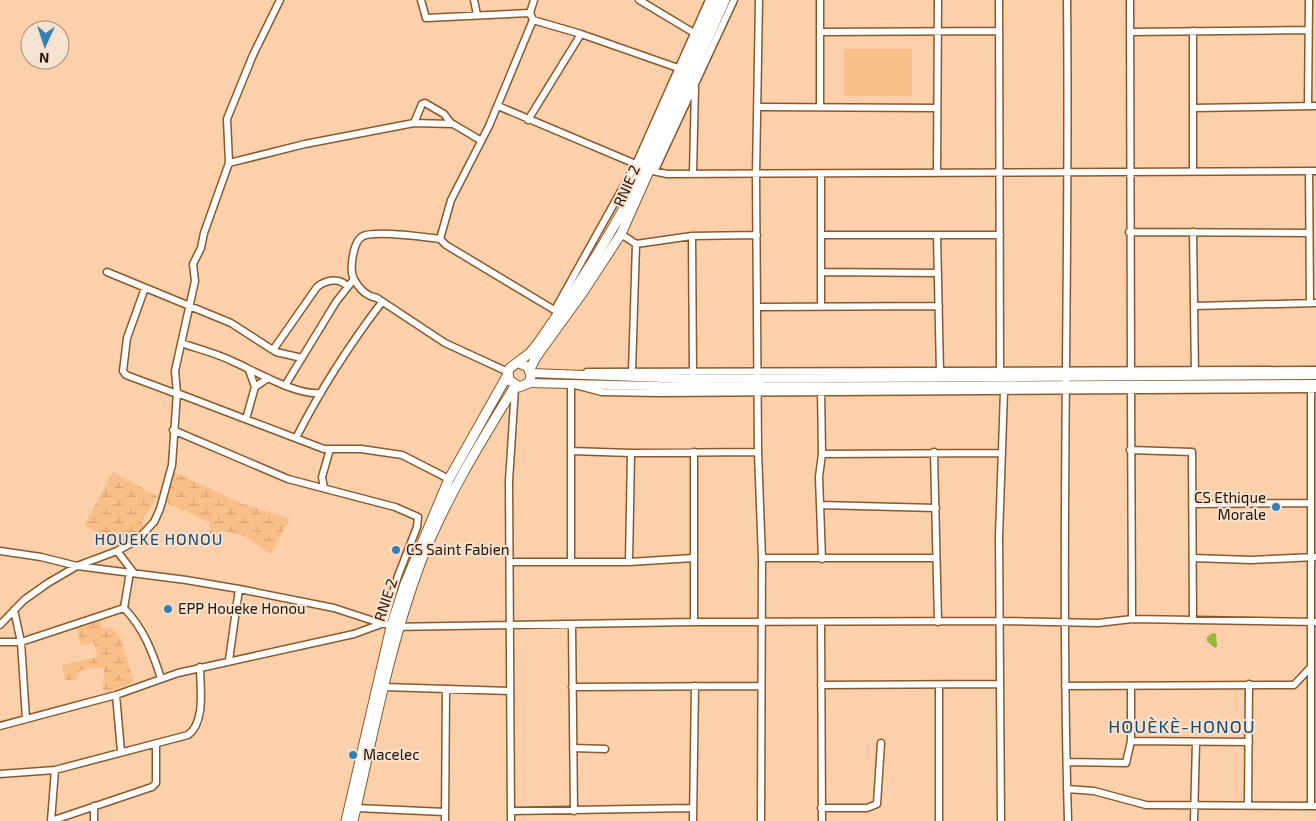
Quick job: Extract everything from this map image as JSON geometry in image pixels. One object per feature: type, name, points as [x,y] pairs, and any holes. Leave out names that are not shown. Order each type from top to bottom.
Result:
[{"type":"highway","name":"RNIE 2","points":[[529,383],[536,357],[583,292],[620,234],[681,69],[716,0]]},
{"type":"highway","name":"RNIE 2","points":[[346,821],[388,625],[449,479],[510,368],[530,353],[589,270],[611,232],[645,168],[725,0]]},
{"type":"highway","points":[[519,363],[525,365],[531,371]]},
{"type":"highway","points":[[508,374],[515,386],[522,387],[529,383]]},
{"type":"highway","name":"RNIE 2","points":[[353,821],[384,687],[388,625],[484,435],[515,386]]},
{"type":"main road","points":[[531,371],[571,375],[758,382],[821,389],[1067,380],[1131,373],[1316,375]]},
{"type":"main road","points":[[529,383],[1067,380],[1314,387]]},
{"type":"street","points":[[0,625],[24,600],[77,566],[118,551],[145,532],[160,509],[170,477],[177,393],[174,370],[195,281],[194,259],[201,248],[204,233],[229,163],[228,119],[253,55],[280,0]]},
{"type":"street","points":[[421,0],[426,18],[530,13]]},
{"type":"street","points":[[474,0],[477,15]]},
{"type":"street","points":[[440,238],[451,200],[498,106],[533,20],[530,13],[534,0]]},
{"type":"street","points":[[639,0],[694,33]]},
{"type":"street","points":[[533,20],[681,69],[709,0]]},
{"type":"street","points":[[645,168],[695,83],[734,0]]},
{"type":"street","points":[[759,0],[756,175],[758,452],[762,558],[762,821]]},
{"type":"street","points":[[820,0],[820,107]]},
{"type":"street","points":[[937,172],[938,0]]},
{"type":"street","points":[[998,0],[1000,371]]},
{"type":"street","points":[[1066,0],[1069,174],[1065,686],[1068,821]]},
{"type":"street","points":[[1130,0],[1129,232],[1131,373]]},
{"type":"street","points":[[1308,106],[1309,0]]},
{"type":"street","points":[[1130,32],[1308,30]]},
{"type":"street","points":[[1193,31],[1193,171]]},
{"type":"street","points":[[820,32],[999,32]]},
{"type":"street","points":[[528,120],[580,34]]},
{"type":"street","points":[[694,173],[695,83]]},
{"type":"street","points":[[414,123],[422,104],[425,103],[444,114],[451,123],[480,140]]},
{"type":"street","points":[[498,106],[645,168],[667,174],[1312,172],[1309,234],[1313,303],[1194,306]]},
{"type":"street","points":[[1193,108],[1316,106]]},
{"type":"street","points":[[757,107],[937,108]]},
{"type":"street","points":[[229,163],[305,144],[414,123],[451,123]]},
{"type":"street","points":[[821,175],[821,306]]},
{"type":"street","points":[[1129,232],[1309,234]]},
{"type":"street","points":[[1193,232],[1194,373],[1316,370]]},
{"type":"street","points":[[508,374],[445,343],[382,302],[366,294],[354,279],[352,267],[355,250],[360,238],[364,235],[393,234],[440,238],[446,245],[557,313]]},
{"type":"street","points":[[620,234],[636,244],[692,236],[757,235]]},
{"type":"street","points":[[821,235],[1000,235]]},
{"type":"street","points":[[692,236],[693,373]]},
{"type":"street","points":[[937,236],[940,372]]},
{"type":"street","points":[[632,372],[636,244]]},
{"type":"street","points":[[107,272],[231,324],[273,350],[285,355],[302,358]]},
{"type":"street","points":[[821,272],[938,273]]},
{"type":"street","points":[[286,384],[347,286],[354,279]]},
{"type":"street","points":[[273,350],[316,287],[336,280],[343,281],[347,286]]},
{"type":"street","points":[[145,288],[127,338],[123,371],[126,375],[297,436],[330,450],[361,449],[402,455],[449,479]]},
{"type":"street","points":[[297,436],[311,408],[355,337],[382,302]]},
{"type":"street","points":[[757,307],[939,306]]},
{"type":"street","points":[[181,343],[230,360],[249,370],[308,394],[321,393]]},
{"type":"street","points":[[246,419],[255,387],[249,370]]},
{"type":"street","points":[[571,375],[595,371],[693,373],[758,382],[940,372],[1000,371],[1131,390],[1314,387],[1310,503],[1313,556],[1313,622],[1310,668],[1313,806],[1146,805],[1094,792],[1067,789]]},
{"type":"street","points":[[255,387],[268,378]]},
{"type":"street","points":[[822,559],[819,477],[822,454],[821,389],[1004,391],[1067,380]]},
{"type":"street","points":[[571,384],[571,562]]},
{"type":"street","points":[[511,821],[510,481],[515,386]]},
{"type":"street","points":[[1131,390],[1132,619]]},
{"type":"street","points":[[1001,821],[1000,621],[1004,391]]},
{"type":"street","points":[[308,394],[311,408]]},
{"type":"street","points":[[173,430],[230,453],[279,476],[395,507],[418,518],[417,527],[394,589],[388,625]]},
{"type":"street","points":[[324,488],[322,477],[330,450]]},
{"type":"street","points":[[1130,450],[1192,452],[1194,620]]},
{"type":"street","points":[[571,451],[631,453],[758,452]]},
{"type":"street","points":[[694,452],[694,622]]},
{"type":"street","points":[[934,452],[938,622]]},
{"type":"street","points":[[630,562],[631,453]]},
{"type":"street","points":[[822,454],[1002,453]]},
{"type":"street","points":[[1192,504],[1310,503]]},
{"type":"street","points":[[820,505],[936,508]]},
{"type":"street","points":[[0,551],[41,557],[77,566],[132,572],[239,589],[334,608],[388,625]]},
{"type":"street","points":[[118,551],[132,572],[124,608]]},
{"type":"street","points":[[1193,558],[1251,560],[1313,556]]},
{"type":"street","points":[[511,562],[630,562],[693,558]]},
{"type":"street","points":[[762,558],[936,558]]},
{"type":"street","points":[[229,660],[239,589]]},
{"type":"street","points":[[0,642],[20,642],[124,608]]},
{"type":"street","points":[[124,608],[137,622],[148,640],[161,678]]},
{"type":"street","points":[[14,610],[20,642],[26,719]]},
{"type":"street","points":[[0,726],[116,695],[161,678],[229,660],[388,625],[510,624],[572,626],[694,622],[1000,621],[1098,624],[1132,619],[1313,622]]},
{"type":"street","points":[[821,622],[822,821]]},
{"type":"street","points":[[572,626],[574,811]]},
{"type":"street","points":[[0,774],[55,770],[121,751],[156,745],[188,735],[193,730],[200,713],[200,668]]},
{"type":"street","points":[[1065,686],[1294,685],[1310,668]]},
{"type":"street","points":[[821,685],[1000,684]]},
{"type":"street","points":[[1248,805],[1249,684]]},
{"type":"street","points":[[939,685],[939,821]]},
{"type":"street","points":[[693,821],[695,686]]},
{"type":"street","points":[[572,687],[762,686]]},
{"type":"street","points":[[1067,762],[1126,763],[1131,741],[1131,686]]},
{"type":"street","points":[[384,687],[510,691]]},
{"type":"street","points":[[445,821],[446,689]]},
{"type":"street","points":[[116,695],[121,751]]},
{"type":"street","points":[[1131,741],[1249,742]]},
{"type":"street","points":[[1194,821],[1196,742]]},
{"type":"street","points":[[821,808],[867,808],[877,804],[881,743]]},
{"type":"street","points":[[55,770],[51,821],[154,785],[156,745]]},
{"type":"street","points":[[573,748],[605,749]]},
{"type":"street","points":[[94,806],[94,821]]},
{"type":"street","points":[[356,808],[445,812]]},
{"type":"street","points":[[512,811],[693,808]]},
{"type":"green space","points":[[844,49],[912,49],[912,96],[844,96]]},
{"type":"green space","points":[[113,472],[157,496],[142,522],[144,527],[117,551],[85,524]]},
{"type":"green space","points":[[174,472],[240,503],[290,519],[271,554],[244,536],[224,531],[209,537],[210,523],[163,501]]},
{"type":"green space","points":[[101,618],[102,629],[110,627],[120,636],[134,682],[108,692],[103,689],[104,667],[80,671],[76,680],[65,680],[62,665],[97,657],[94,643],[81,646],[76,626]]},
{"type":"water","points":[[1213,633],[1216,634],[1217,646],[1215,648],[1207,641],[1207,637]]},
{"type":"place","name":"CS Ethique Morale","points":[[1276,507]]},
{"type":"place","name":"CS Saint Fabien","points":[[396,550]]},
{"type":"place","name":"EPP Houeke Honou","points":[[168,609]]},
{"type":"place","name":"Macelec","points":[[353,755]]},
{"type":"district","name":"HOUEKE HONOU","points":[[159,539]]},
{"type":"district","name":"HOUÈKÈ-HONOU","points":[[1182,727]]}]
